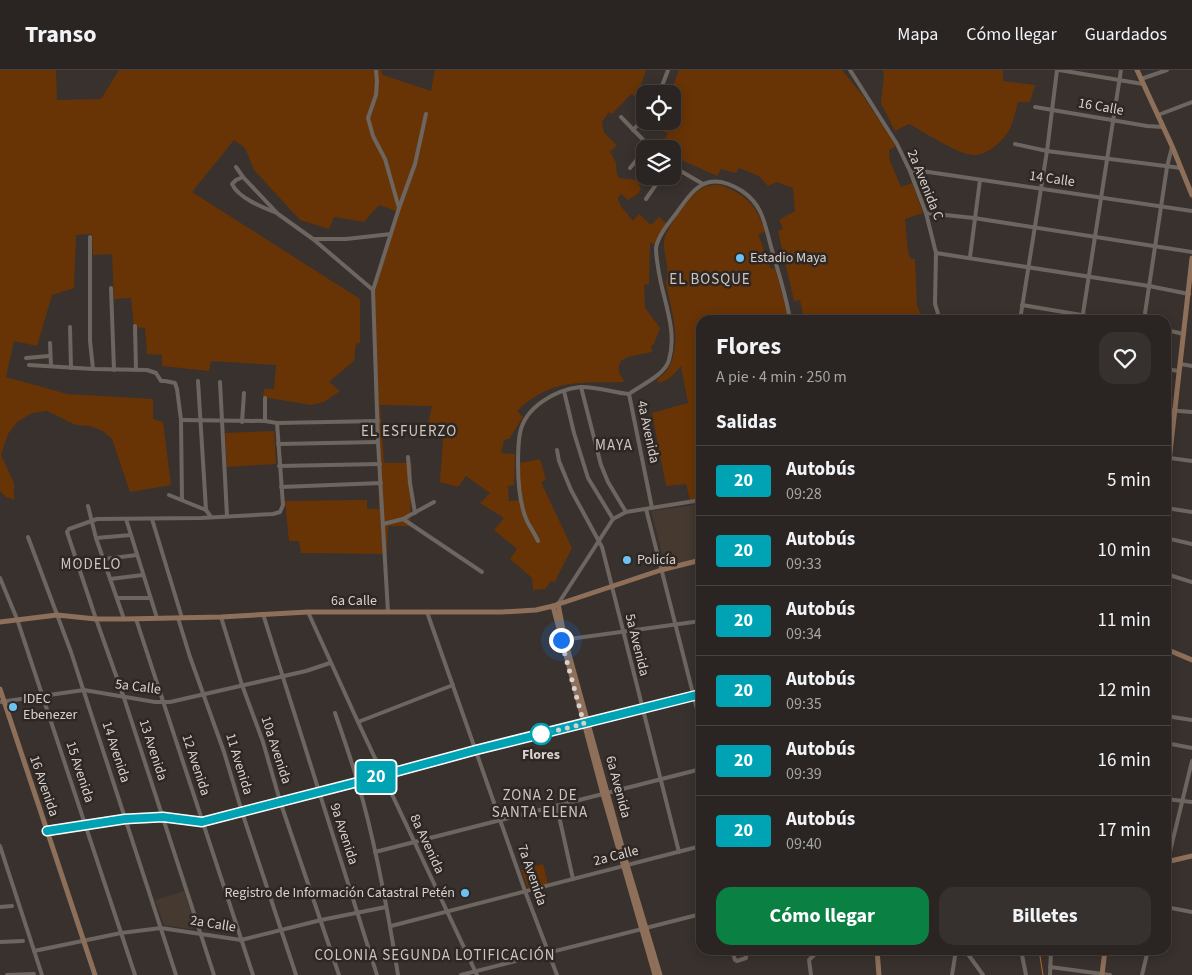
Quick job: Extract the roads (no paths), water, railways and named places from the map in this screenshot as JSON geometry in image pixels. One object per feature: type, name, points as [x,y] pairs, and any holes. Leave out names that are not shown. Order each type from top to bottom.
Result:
[{"type":"main road","points":[[1137,70],[1164,126],[1191,191]]},
{"type":"main road","points":[[1171,433],[1184,334],[1190,310],[1189,294],[1192,258]]},
{"type":"main road","name":"6a Calle","points":[[0,622],[58,615],[96,619],[136,619],[308,612],[502,612],[536,610],[661,570],[696,561]]},
{"type":"main road","name":"6a Avenida","points":[[556,605],[563,640],[625,865],[660,975]]},
{"type":"main road","points":[[1171,651],[1192,660]]},
{"type":"main road","name":"16 Avenida","points":[[0,689],[2,702],[95,975]]},
{"type":"main road","points":[[1171,863],[1192,856]]},
{"type":"main road","name":"6a Avenida","points":[[645,929],[655,975]]},
{"type":"main road","points":[[877,955],[879,975]]},
{"type":"main road","points":[[1102,974],[1104,955]]},
{"type":"street","points":[[376,70],[378,81],[376,95],[368,118],[373,136],[385,159],[399,208]]},
{"type":"street","points":[[662,85],[668,70]]},
{"type":"street","name":"2a Avenida C","points":[[850,70],[896,144],[910,171],[926,212],[936,252],[936,304],[939,315]]},
{"type":"street","points":[[1021,315],[1042,189],[1058,70],[1119,81],[1142,81],[1167,70]]},
{"type":"street","points":[[1083,315],[1121,70]]},
{"type":"street","points":[[1158,115],[1192,102]]},
{"type":"street","name":"16 Calle","points":[[1035,107],[1147,126],[1164,126]]},
{"type":"street","points":[[388,612],[378,442],[373,290],[415,164],[426,114]]},
{"type":"street","points":[[621,118],[641,140]]},
{"type":"street","points":[[633,130],[636,127]]},
{"type":"street","points":[[1015,144],[1047,151],[1181,168]]},
{"type":"street","points":[[1145,315],[1167,167],[1172,146]]},
{"type":"street","points":[[630,168],[636,161]]},
{"type":"street","points":[[236,167],[278,214],[313,239],[373,290]]},
{"type":"street","name":"14 Calle","points":[[910,171],[915,170],[1192,211]]},
{"type":"street","points":[[681,172],[701,185],[709,182],[725,182],[743,192],[757,204],[766,226],[789,315]]},
{"type":"street","points":[[243,177],[232,184],[235,190],[261,207],[278,214]]},
{"type":"street","points":[[970,257],[980,180]]},
{"type":"street","points":[[646,199],[656,185]]},
{"type":"street","name":"4a Avenida","points":[[652,508],[629,394],[654,378],[665,368],[669,361],[672,328],[659,277],[656,248],[669,223],[688,196],[701,185]]},
{"type":"street","points":[[926,212],[1192,252]]},
{"type":"street","points":[[313,239],[346,239],[391,234]]},
{"type":"street","points":[[90,237],[90,342],[93,370]]},
{"type":"street","points":[[936,252],[1189,294]]},
{"type":"street","points":[[111,288],[114,370]]},
{"type":"street","points":[[1022,305],[1068,315]]},
{"type":"street","points":[[135,326],[136,370]]},
{"type":"street","points":[[70,327],[71,368]]},
{"type":"street","points":[[1171,331],[1184,334]]},
{"type":"street","points":[[50,343],[49,356],[51,366]]},
{"type":"street","points":[[26,358],[49,356]]},
{"type":"street","points":[[1180,364],[1192,366]]},
{"type":"street","points":[[28,365],[93,370],[148,370],[156,373],[161,381],[175,383],[181,420],[182,500]]},
{"type":"street","points":[[1171,370],[1179,371]]},
{"type":"street","points":[[198,381],[206,510],[211,517]]},
{"type":"street","points":[[220,382],[227,516]]},
{"type":"street","points":[[538,540],[527,520],[520,499],[518,478],[520,432],[531,411],[539,404],[564,391],[582,387],[629,394]]},
{"type":"street","points":[[582,387],[601,465],[608,482],[626,512]]},
{"type":"street","points":[[564,391],[574,433],[588,478],[613,519]]},
{"type":"street","points":[[242,422],[244,393]]},
{"type":"street","points":[[265,398],[265,421]]},
{"type":"street","points":[[1174,410],[1192,412]]},
{"type":"street","points":[[181,420],[265,421],[276,423],[378,421]]},
{"type":"street","points":[[92,521],[97,519],[211,517],[280,512],[283,505],[276,423]]},
{"type":"street","points":[[278,444],[378,442]]},
{"type":"street","name":"5a Avenida","points":[[557,450],[568,484],[599,541],[679,852]]},
{"type":"street","points":[[1171,456],[1192,460]]},
{"type":"street","points":[[408,457],[415,513]]},
{"type":"street","points":[[279,466],[380,464]]},
{"type":"street","points":[[281,487],[381,483]]},
{"type":"street","points":[[170,494],[206,510]]},
{"type":"street","points":[[556,605],[613,519],[626,512],[696,501]]},
{"type":"street","points":[[383,524],[403,519],[434,502]]},
{"type":"street","points":[[88,506],[96,538],[124,619]]},
{"type":"street","points":[[1171,509],[1192,512]]},
{"type":"street","points":[[646,510],[696,704]]},
{"type":"street","points":[[126,519],[158,618]]},
{"type":"street","name":"11 Avenida","points":[[152,519],[202,694],[224,752],[296,975]]},
{"type":"street","points":[[403,519],[482,572]]},
{"type":"street","name":"13 Avenida","points":[[92,521],[69,529],[67,532],[124,698],[214,975]]},
{"type":"street","points":[[96,538],[131,536]]},
{"type":"street","name":"14 Avenida","points":[[28,537],[84,690],[176,975]]},
{"type":"street","points":[[1171,539],[1192,544]]},
{"type":"street","points":[[104,559],[138,555]]},
{"type":"street","points":[[110,579],[143,575]]},
{"type":"street","points":[[1171,576],[1192,582]]},
{"type":"street","name":"15 Avenida","points":[[0,578],[17,619],[136,975]]},
{"type":"street","points":[[116,598],[150,598]]},
{"type":"street","name":"8a Avenida","points":[[308,612],[330,663],[476,973]]},
{"type":"street","name":"7a Avenida","points":[[427,612],[557,975]]},
{"type":"street","name":"9a Avenida","points":[[263,614],[377,975]]},
{"type":"street","name":"10a Avenida","points":[[221,617],[242,685],[263,742],[280,801],[339,975]]},
{"type":"street","name":"12 Avenida","points":[[136,619],[253,975]]},
{"type":"street","points":[[563,640],[696,622]]},
{"type":"street","name":"5a Calle","points":[[2,702],[84,690],[124,698],[170,702],[330,663]]},
{"type":"street","points":[[358,722],[453,685]]},
{"type":"street","points":[[47,831],[125,819],[163,817],[202,822],[694,695]]},
{"type":"street","points":[[335,713],[358,782],[375,852],[398,975]]},
{"type":"street","points":[[1171,717],[1192,720]]},
{"type":"street","points":[[1171,744],[1192,748]]},
{"type":"street","points":[[1171,848],[1192,761]]},
{"type":"street","points":[[375,852],[696,770]]},
{"type":"street","points":[[1171,800],[1192,802]]},
{"type":"street","points":[[557,806],[573,879]]},
{"type":"street","points":[[0,846],[42,975]]},
{"type":"street","name":"2a Calle","points":[[390,926],[696,847]]},
{"type":"street","points":[[0,907],[12,906]]},
{"type":"street","name":"2a Calle","points":[[34,951],[121,933],[161,928],[241,940],[321,920],[386,907]]},
{"type":"street","points":[[1171,908],[1192,912]]},
{"type":"street","points":[[461,975],[476,973],[696,915]]},
{"type":"street","points":[[0,942],[23,941]]},
{"type":"street","points":[[734,955],[735,960],[738,961],[746,958],[746,955]]},
{"type":"street","points":[[811,975],[808,964],[814,955]]},
{"type":"street","points":[[952,975],[955,955]]},
{"type":"street","points":[[969,955],[984,975]]},
{"type":"street","points":[[1022,955],[1026,975]]},
{"type":"street","points":[[1050,975],[1051,955]]},
{"type":"street","points":[[1142,975],[1147,955]]},
{"type":"street","points":[[1050,967],[1110,975]]},
{"type":"street","points":[[7,975],[34,974]]},
{"type":"waterway","points":[[1040,955],[1043,975]]},
{"type":"place","name":"Estadio Maya","points":[[740,258]]},
{"type":"place","name":"Policía","points":[[627,560]]},
{"type":"place","name":"IDEC Ebenezer","points":[[13,707]]},
{"type":"place","name":"Flores","points":[[541,734]]},
{"type":"place","name":"Registro de Información Catastral Petén","points":[[465,893]]},
{"type":"district","name":"EL BOSQUE","points":[[710,279]]},
{"type":"district","name":"EL ESFUERZO","points":[[409,431]]},
{"type":"district","name":"MAYA","points":[[614,445]]},
{"type":"district","name":"MODELO","points":[[91,564]]},
{"type":"district","name":"ZONA 2 DE SANTA ELENA","points":[[540,804]]},
{"type":"district","name":"COLONIA SEGUNDA LOTIFICACIÓN","points":[[435,955]]}]
